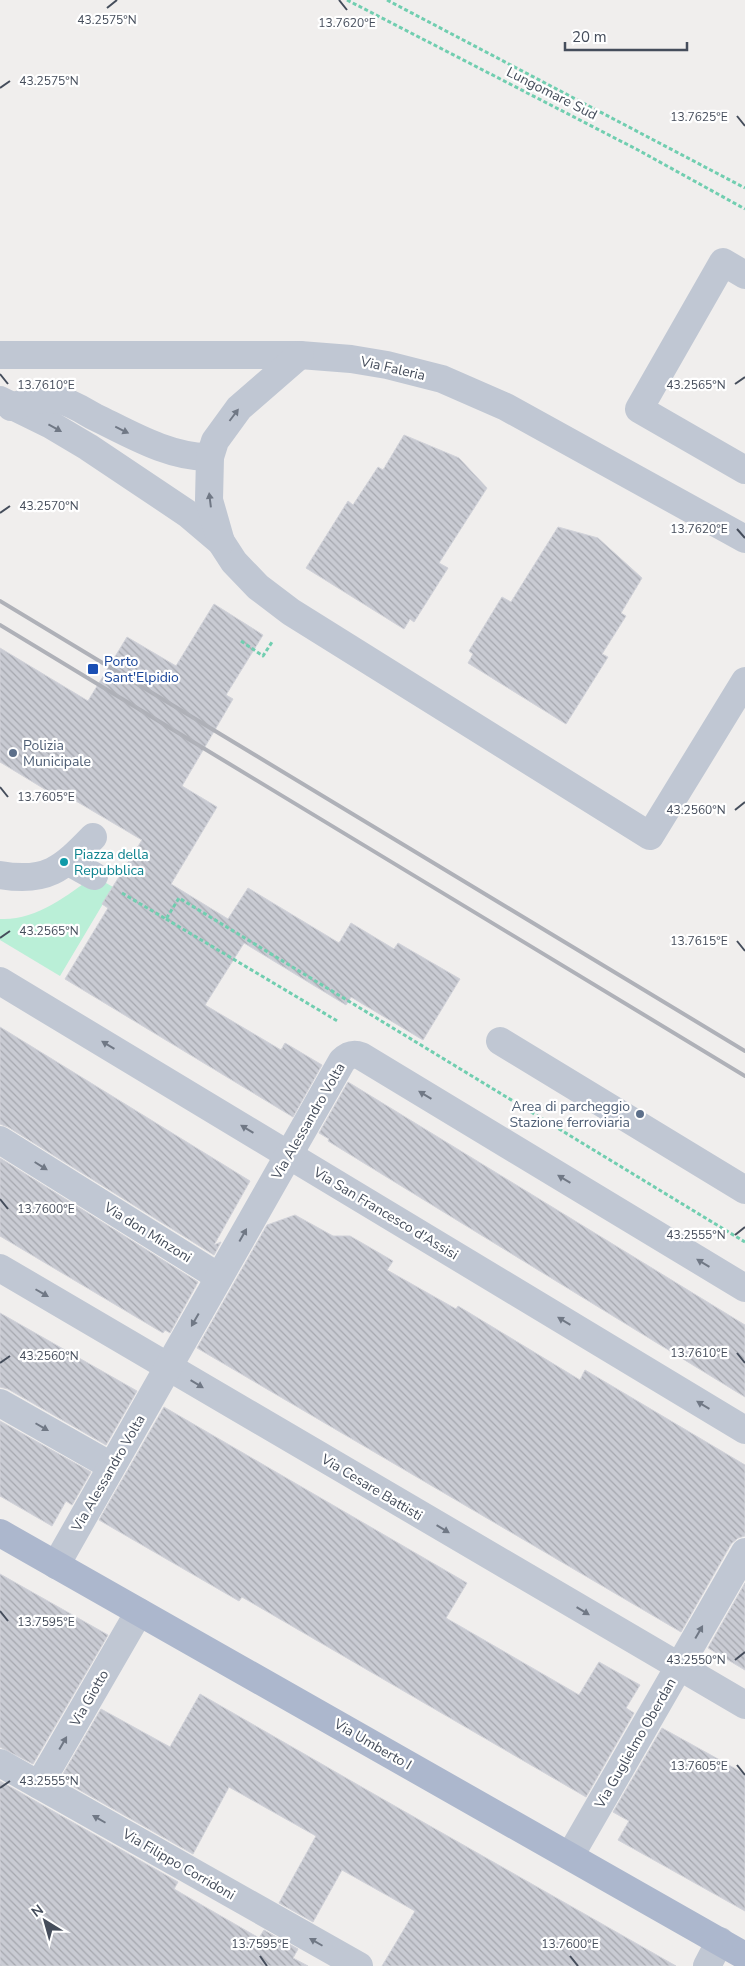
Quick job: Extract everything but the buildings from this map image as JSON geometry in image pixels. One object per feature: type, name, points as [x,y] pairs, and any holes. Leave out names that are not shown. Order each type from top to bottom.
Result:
[{"type":"main road","name":"Via Umberto I","points":[[0,1533],[745,1956]]},
{"type":"street","points":[[745,275],[723,262],[639,409],[745,470]]},
{"type":"street","name":"Via Faleria","points":[[0,355],[300,355],[351,358],[442,379],[506,407],[745,539]]},
{"type":"street","points":[[220,542],[209,500],[210,457],[215,441],[239,408],[300,355]]},
{"type":"street","points":[[6,404],[30,400],[58,400],[128,433],[172,451],[195,457],[210,457]]},
{"type":"street","points":[[6,404],[51,425],[96,452],[188,514],[220,542],[234,562],[258,587],[291,612],[650,836],[745,680]]},
{"type":"street","points":[[0,875],[18,878],[44,876],[69,862],[93,837]]},
{"type":"street","points":[[69,862],[94,876]]},
{"type":"street","name":"Via San Francesco d'Assisi","points":[[0,981],[745,1430]]},
{"type":"street","points":[[500,1041],[745,1190]]},
{"type":"street","name":"Via Alessandro Volta","points":[[56,1565],[342,1061],[355,1053],[745,1288]]},
{"type":"street","name":"Via don Minzoni","points":[[0,1140],[219,1277]]},
{"type":"street","name":"Via Cesare Battisti","points":[[0,1268],[678,1667],[745,1704]]},
{"type":"street","points":[[0,1403],[111,1466]]},
{"type":"street","name":"Via Guglielmo Oberdan","points":[[570,1856],[745,1552]]},
{"type":"street","name":"Via Giotto","points":[[39,1785],[139,1612]]},
{"type":"street","name":"Via Filippo Corridoni","points":[[0,1763],[359,1966]]},
{"type":"street","points":[[707,1966],[720,1942]]},
{"type":"path","name":"Lungomare Sud","points":[[347,0],[638,150],[745,208]]},
{"type":"path","name":"Lungomare Sud","points":[[386,0],[745,188]]},
{"type":"path","points":[[241,641],[264,656]]},
{"type":"path","points":[[166,919],[356,1032],[361,1056]]},
{"type":"green space","points":[[94,876],[113,887],[60,976],[0,940],[0,919],[13,919],[38,912],[62,899]]},
{"type":"railway","points":[[0,601],[745,1051]]},
{"type":"railway","points":[[0,625],[745,1076]]},
{"type":"place","name":"Porto Sant'Elpidio","points":[[93,669]]},
{"type":"place","name":"Polizia Municipale","points":[[13,753]]},
{"type":"place","name":"Piazza della Repubblica","points":[[64,862]]},
{"type":"place","name":"Area di parcheggio Stazione ferroviaria","points":[[640,1114]]}]
